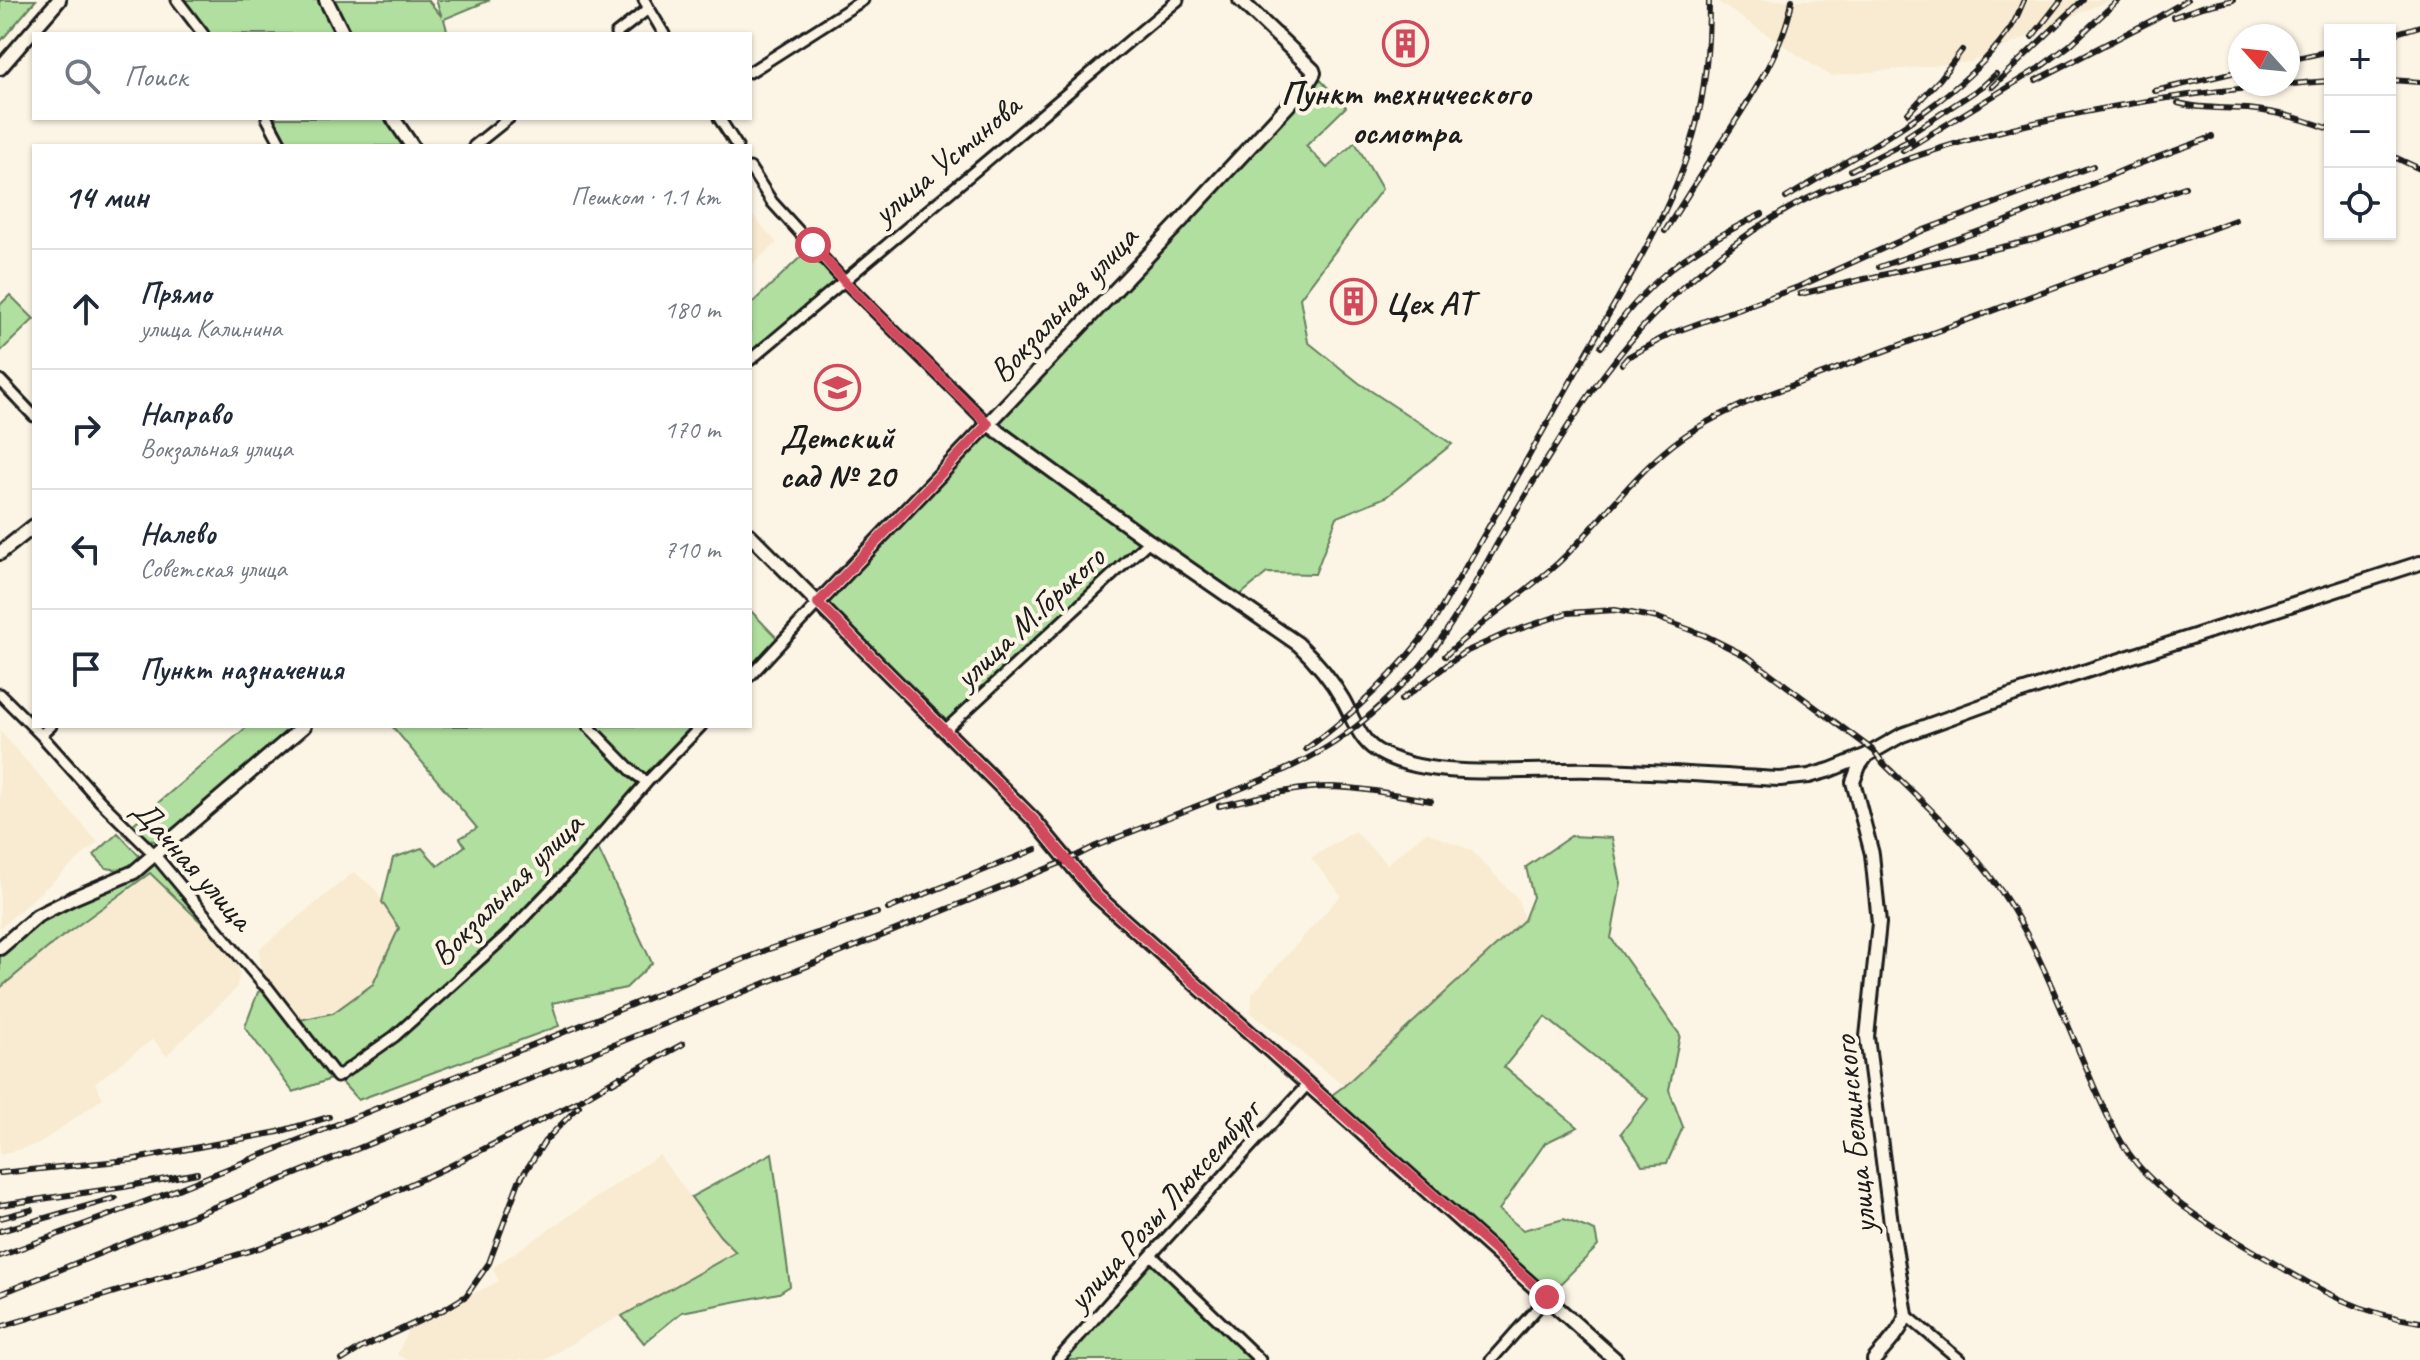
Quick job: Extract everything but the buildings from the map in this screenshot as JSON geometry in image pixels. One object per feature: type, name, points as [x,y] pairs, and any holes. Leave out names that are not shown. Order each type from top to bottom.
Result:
[{"type":"street","points":[[0,68],[59,0]]},
{"type":"street","points":[[177,0],[201,32]]},
{"type":"street","points":[[326,0],[342,32]]},
{"type":"street","points":[[752,71],[863,0]]},
{"type":"street","name":"улица Устинова","points":[[752,358],[1178,0]]},
{"type":"street","name":"Вокзальная улица","points":[[752,674],[1189,212],[1314,73],[1240,0]]},
{"type":"street","points":[[618,32],[646,5],[663,32]]},
{"type":"street","points":[[268,120],[281,144]]},
{"type":"street","points":[[394,120],[411,144]]},
{"type":"street","points":[[476,144],[506,120]]},
{"type":"street","points":[[720,120],[736,144]]},
{"type":"street","points":[[752,171],[772,202],[844,281],[988,424],[1298,644],[1319,663],[1342,697],[1361,735],[1372,747],[1415,765],[1463,771],[1592,770],[1780,779],[1809,776],[1867,755],[1902,735],[2001,699],[2420,563]]},
{"type":"street","points":[[0,380],[32,414]]},
{"type":"street","points":[[0,553],[32,528]]},
{"type":"street","points":[[752,537],[1034,820],[1097,896],[1616,1360]]},
{"type":"street","name":"улица М.Горького","points":[[944,731],[1149,541]]},
{"type":"street","name":"Дачная улица","points":[[0,694],[32,726]]},
{"type":"street","name":"Дачная улица","points":[[34,728],[100,801],[154,854],[268,988],[337,1077]]},
{"type":"street","points":[[41,735],[49,728]]},
{"type":"street","points":[[0,948],[37,916],[134,872],[302,728]]},
{"type":"street","points":[[590,728],[634,773],[647,782]]},
{"type":"street","name":"Вокзальная улица","points":[[337,1077],[395,1036],[506,936],[699,728]]},
{"type":"street","name":"улица Белинского","points":[[1867,755],[1853,782],[1872,854],[1879,923],[1867,1037],[1906,1315]]},
{"type":"street","name":"улица Розы Люксембург","points":[[1058,1360],[1307,1085]]},
{"type":"street","points":[[1151,1255],[1260,1360]]},
{"type":"street","points":[[1491,1360],[1547,1297]]},
{"type":"street","points":[[1874,1360],[1906,1315],[1960,1360]]},
{"type":"shaded area","points":[[1715,0],[2110,0],[1971,62],[1830,76]]},
{"type":"shaded area","points":[[752,214],[777,243],[752,264]]},
{"type":"shaded area","points":[[0,733],[98,842],[0,928]]},
{"type":"shaded area","points":[[1355,831],[1387,864],[1426,832],[1471,850],[1518,899],[1524,920],[1344,1086],[1251,1013],[1252,994],[1341,895],[1311,858]]},
{"type":"shaded area","points":[[354,872],[376,890],[399,928],[373,984],[333,1013],[294,1022],[262,983],[259,949]]},
{"type":"shaded area","points":[[150,873],[233,953],[240,974],[236,989],[166,1056],[153,1039],[95,1083],[103,1098],[39,1144],[0,1155],[0,988],[55,942]]},
{"type":"shaded area","points":[[659,1155],[720,1236],[737,1252],[545,1360],[407,1360],[397,1355],[410,1325],[499,1281],[492,1268]]},
{"type":"green space","points":[[0,0],[36,0],[0,42]]},
{"type":"green space","points":[[177,0],[428,0],[442,17],[436,0],[490,0],[444,19],[447,32],[201,32]]},
{"type":"green space","points":[[1314,73],[1346,107],[1306,146],[1327,168],[1355,142],[1382,189],[1300,298],[1308,342],[1359,383],[1452,444],[1386,497],[1337,517],[1315,574],[1267,573],[1234,600],[1148,541],[944,731],[818,603]]},
{"type":"green space","points":[[268,120],[394,120],[411,144],[281,144]]},
{"type":"green space","points":[[809,249],[838,281],[752,353],[752,303]]},
{"type":"green space","points":[[10,295],[32,317],[32,321],[0,352],[0,305]]},
{"type":"green space","points":[[752,612],[779,640],[752,674]]},
{"type":"green space","points":[[246,728],[291,728],[160,842],[147,839],[132,825]]},
{"type":"green space","points":[[394,728],[699,728],[595,842],[652,963],[626,988],[552,1003],[559,1026],[358,1100],[337,1077],[293,1092],[245,1027],[258,992],[268,988],[295,1021],[333,1013],[373,984],[399,928],[382,902],[393,858],[422,848],[438,866],[465,846],[460,838],[477,828]]},
{"type":"green space","points":[[118,833],[141,858],[127,871],[106,868],[94,855]]},
{"type":"green space","points":[[1571,836],[1612,838],[1621,883],[1611,938],[1680,1035],[1669,1090],[1683,1127],[1667,1163],[1642,1165],[1621,1133],[1648,1099],[1545,1017],[1504,1067],[1578,1127],[1545,1143],[1499,1210],[1523,1230],[1564,1219],[1595,1231],[1598,1246],[1547,1297],[1325,1100],[1524,920],[1533,897],[1526,867]]},
{"type":"green space","points":[[154,857],[233,953],[150,873],[55,942],[0,988],[0,948],[37,916]]},
{"type":"green space","points":[[772,1153],[790,1286],[779,1293],[682,1312],[644,1343],[622,1316],[736,1252],[691,1197]]},
{"type":"green space","points":[[1151,1255],[1260,1360],[1058,1360]]},
{"type":"railway","points":[[1306,749],[1373,692],[1431,626],[1650,240],[1675,187],[1698,117],[1706,67],[1709,0]]},
{"type":"railway","points":[[1665,231],[1774,56],[1792,0]]},
{"type":"railway","points":[[1786,198],[1905,125],[1962,82],[2010,29],[2024,0]]},
{"type":"railway","points":[[2032,37],[2061,0]]},
{"type":"railway","points":[[1992,87],[2083,0]]},
{"type":"railway","points":[[1903,151],[2039,68],[2070,45],[2118,0]]},
{"type":"railway","points":[[2036,80],[2187,0]]},
{"type":"railway","points":[[2173,17],[2233,0]]},
{"type":"railway","points":[[2396,33],[2420,26]]},
{"type":"railway","points":[[1908,113],[1962,50]]},
{"type":"railway","points":[[2300,57],[2324,52]]},
{"type":"railway","points":[[1907,136],[1983,86],[1996,74]]},
{"type":"railway","points":[[2155,91],[2228,74]]},
{"type":"railway","points":[[2396,80],[2420,82]]},
{"type":"railway","points":[[0,1294],[1068,860],[1269,777],[1329,746],[1383,703],[1431,653],[1555,447],[1629,342],[1715,259],[1800,203],[1848,181],[1939,149],[2049,120],[2218,91],[2324,81]]},
{"type":"railway","points":[[2178,103],[2269,112],[2324,127]]},
{"type":"railway","points":[[1879,267],[2002,223],[2128,168],[2212,137]]},
{"type":"railway","points":[[1851,170],[1912,139]]},
{"type":"railway","points":[[2396,158],[2420,169]]},
{"type":"railway","points":[[1622,364],[1628,357],[1672,333],[1798,287],[1924,230],[2093,166]]},
{"type":"railway","points":[[1800,294],[2037,239],[2185,187]]},
{"type":"railway","points":[[1601,347],[1635,303],[1671,268],[1713,240],[1762,214]]},
{"type":"railway","points":[[1445,656],[1558,563],[1664,452],[1706,423],[1753,400],[2235,220]]},
{"type":"railway","points":[[1401,700],[1463,653],[1505,634],[1567,613],[1615,610],[1658,618],[1704,635],[1748,657],[1874,751],[1984,868],[2023,927],[2111,1123],[2145,1173],[2173,1199],[2204,1221],[2306,1282],[2359,1307],[2420,1322]]},
{"type":"railway","points":[[1219,806],[1317,787],[1369,790],[1431,801]]},
{"type":"railway","points":[[888,909],[1036,849]]},
{"type":"railway","points":[[0,1256],[168,1193],[766,950],[877,913]]},
{"type":"railway","points":[[612,1083],[683,1044]]},
{"type":"railway","points":[[0,1327],[259,1248],[329,1221],[448,1167],[575,1103],[619,1077]]},
{"type":"railway","points":[[342,1360],[466,1296],[489,1263],[519,1181],[545,1141],[579,1106]]},
{"type":"railway","points":[[130,1160],[278,1132],[329,1117]]},
{"type":"railway","points":[[0,1173],[139,1159]]},
{"type":"railway","points":[[0,1205],[197,1173]]},
{"type":"railway","points":[[0,1231],[115,1198]]},
{"type":"railway","points":[[0,1218],[31,1210]]},
{"type":"place","name":"Пункт технического осмотра","points":[[1406,44]]},
{"type":"place","name":"Цех АТ","points":[[1354,302]]},
{"type":"place","name":"Детский сад № 20","points":[[837,388]]},
{"type":"route","points":[[813,245],[844,281],[988,424],[818,603],[1034,820],[1097,896],[1547,1297]]}]
